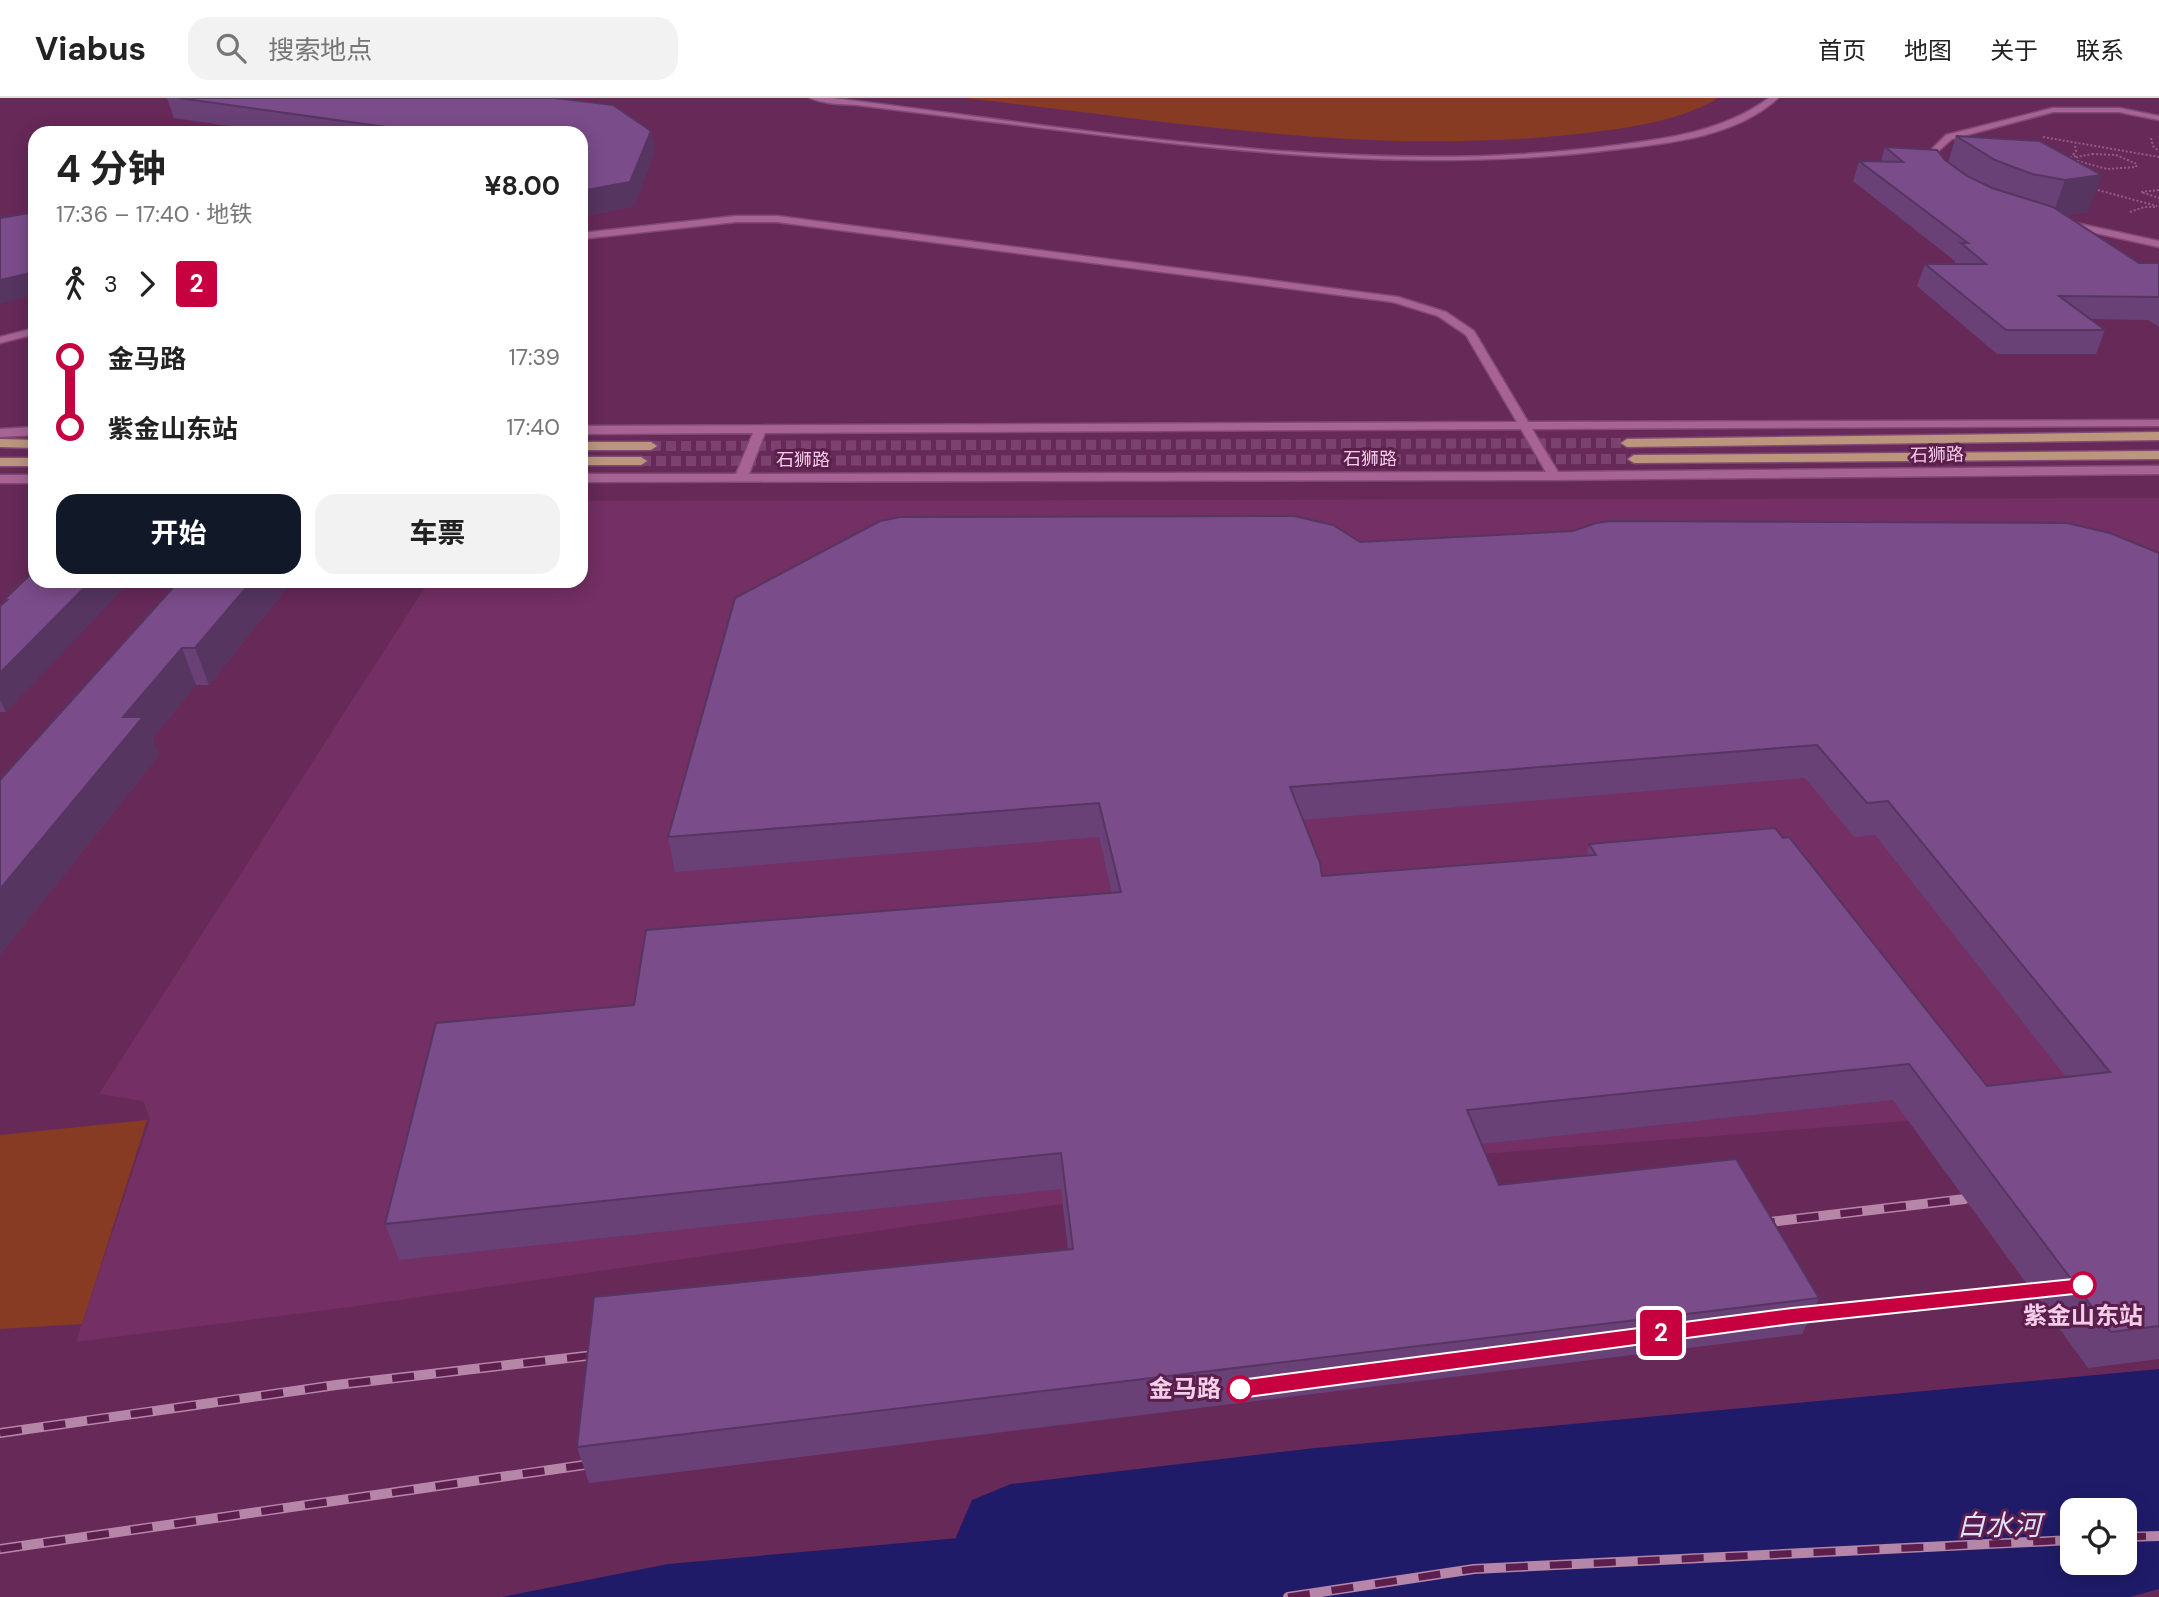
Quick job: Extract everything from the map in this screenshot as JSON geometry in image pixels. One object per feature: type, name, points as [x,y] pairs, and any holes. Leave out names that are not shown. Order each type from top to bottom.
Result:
[{"type":"main road","name":"石狮路","points":[[1627,443],[2159,436]]},
{"type":"main road","points":[[0,443],[28,444]]},
{"type":"main road","points":[[588,446],[651,446]]},
{"type":"main road","name":"石狮路","points":[[1634,459],[2159,455]]},
{"type":"main road","points":[[588,461],[641,461]]},
{"type":"main road","points":[[0,462],[28,462]]},
{"type":"street","points":[[814,98],[1307,155],[1418,159],[1527,156],[1650,143],[1728,123],[1752,113],[1774,98]]},
{"type":"street","points":[[1941,175],[1930,154],[1949,137],[1993,123],[2068,108],[2133,111],[2159,118]]},
{"type":"street","points":[[588,235],[736,219],[777,219],[1394,299],[1442,314],[1471,333],[1554,476]]},
{"type":"street","points":[[2054,222],[2159,244]]},
{"type":"street","points":[[0,340],[28,333]]},
{"type":"street","name":"石狮路","points":[[588,430],[2159,423]]},
{"type":"street","points":[[741,478],[761,428]]},
{"type":"street","points":[[0,433],[28,431]]},
{"type":"street","name":"石狮路","points":[[588,478],[1554,476],[2159,470]]},
{"type":"street","points":[[0,479],[28,479]]},
{"type":"path","points":[[2044,138],[2159,157]]},
{"type":"path","points":[[2060,167],[2076,156],[2107,155],[2125,158],[2137,164],[2136,167],[2103,168],[2078,161],[2076,156],[2074,144]]},
{"type":"path","points":[[2092,188],[2158,206]]},
{"type":"path","points":[[2159,190],[2141,192],[2159,198]]},
{"type":"path","points":[[2134,209],[2158,206]]},
{"type":"shaded area","points":[[964,98],[1718,98],[1671,118],[1619,129],[1508,140],[1430,141],[1274,134]]},
{"type":"shaded area","points":[[2159,498],[2159,1091],[1935,1119],[1325,1166],[358,1306],[76,1342],[150,1119],[143,1101],[99,1094],[424,588],[588,588],[588,501]]},
{"type":"shaded area","points":[[147,1120],[82,1324],[0,1329],[0,1135]]},
{"type":"water","name":"白水河","points":[[2159,1417],[2159,1589],[2130,1597],[502,1597],[668,1564],[1184,1518],[1652,1498],[2007,1451]]},
{"type":"building","points":[[179,98],[555,98],[613,105],[651,131],[630,182],[588,190],[588,126],[378,126]]},
{"type":"building","points":[[1956,136],[2040,141],[2102,175],[2065,180],[2032,174],[1995,160]]},
{"type":"building","points":[[1885,147],[1937,150],[1945,160],[1967,176],[1992,188],[2053,207],[2139,263],[2159,263],[2159,297],[2059,296],[2105,330],[2006,330],[1925,264],[1986,264],[1961,243],[1968,243],[1859,161],[1903,162]]},
{"type":"building","points":[[28,213],[28,274],[0,280],[0,218]]},
{"type":"building","points":[[1294,516],[1333,525],[1360,542],[1573,531],[1610,521],[2067,523],[2110,533],[2159,553],[2159,1326],[2111,1332],[1909,1064],[1467,1110],[1499,1185],[1736,1159],[1819,1298],[577,1447],[594,1297],[1073,1249],[1061,1153],[385,1224],[436,1023],[634,1005],[646,930],[1121,892],[1099,803],[668,837],[735,598],[880,521],[900,517]],"holes":[[[1817,745],[1867,803],[1888,801],[2110,1072],[1987,1086],[1789,837],[1783,838],[1775,828],[1589,844],[1596,855],[1322,876],[1320,863],[1290,787]]]},
{"type":"building","points":[[28,577],[28,588],[84,588],[0,673],[0,606],[7,600],[4,600]]},
{"type":"building","points":[[173,588],[246,588],[195,648],[182,648],[123,717],[143,717],[0,889],[0,780]]},
{"type":"waterway","points":[[1011,1537],[1315,1498],[2159,1415]]},
{"type":"tunnel","points":[[651,446],[1627,443]]},
{"type":"tunnel","points":[[641,461],[1634,459]]},
{"type":"railway","points":[[1753,1224],[1965,1199]]},
{"type":"railway","points":[[1792,1316],[2031,1291]]},
{"type":"railway","points":[[0,1433],[336,1385],[603,1354]]},
{"type":"railway","points":[[0,1549],[591,1464]]},
{"type":"railway","points":[[2137,1537],[2159,1536]]},
{"type":"railway","points":[[1288,1597],[1474,1569],[2060,1541]]},
{"type":"metro line","name":"2","points":[[1240,1389],[1792,1316],[2083,1285]]},
{"type":"place","name":"紫金山东站","points":[[2083,1285]]},
{"type":"place","name":"金马路","points":[[1240,1389]]}]
